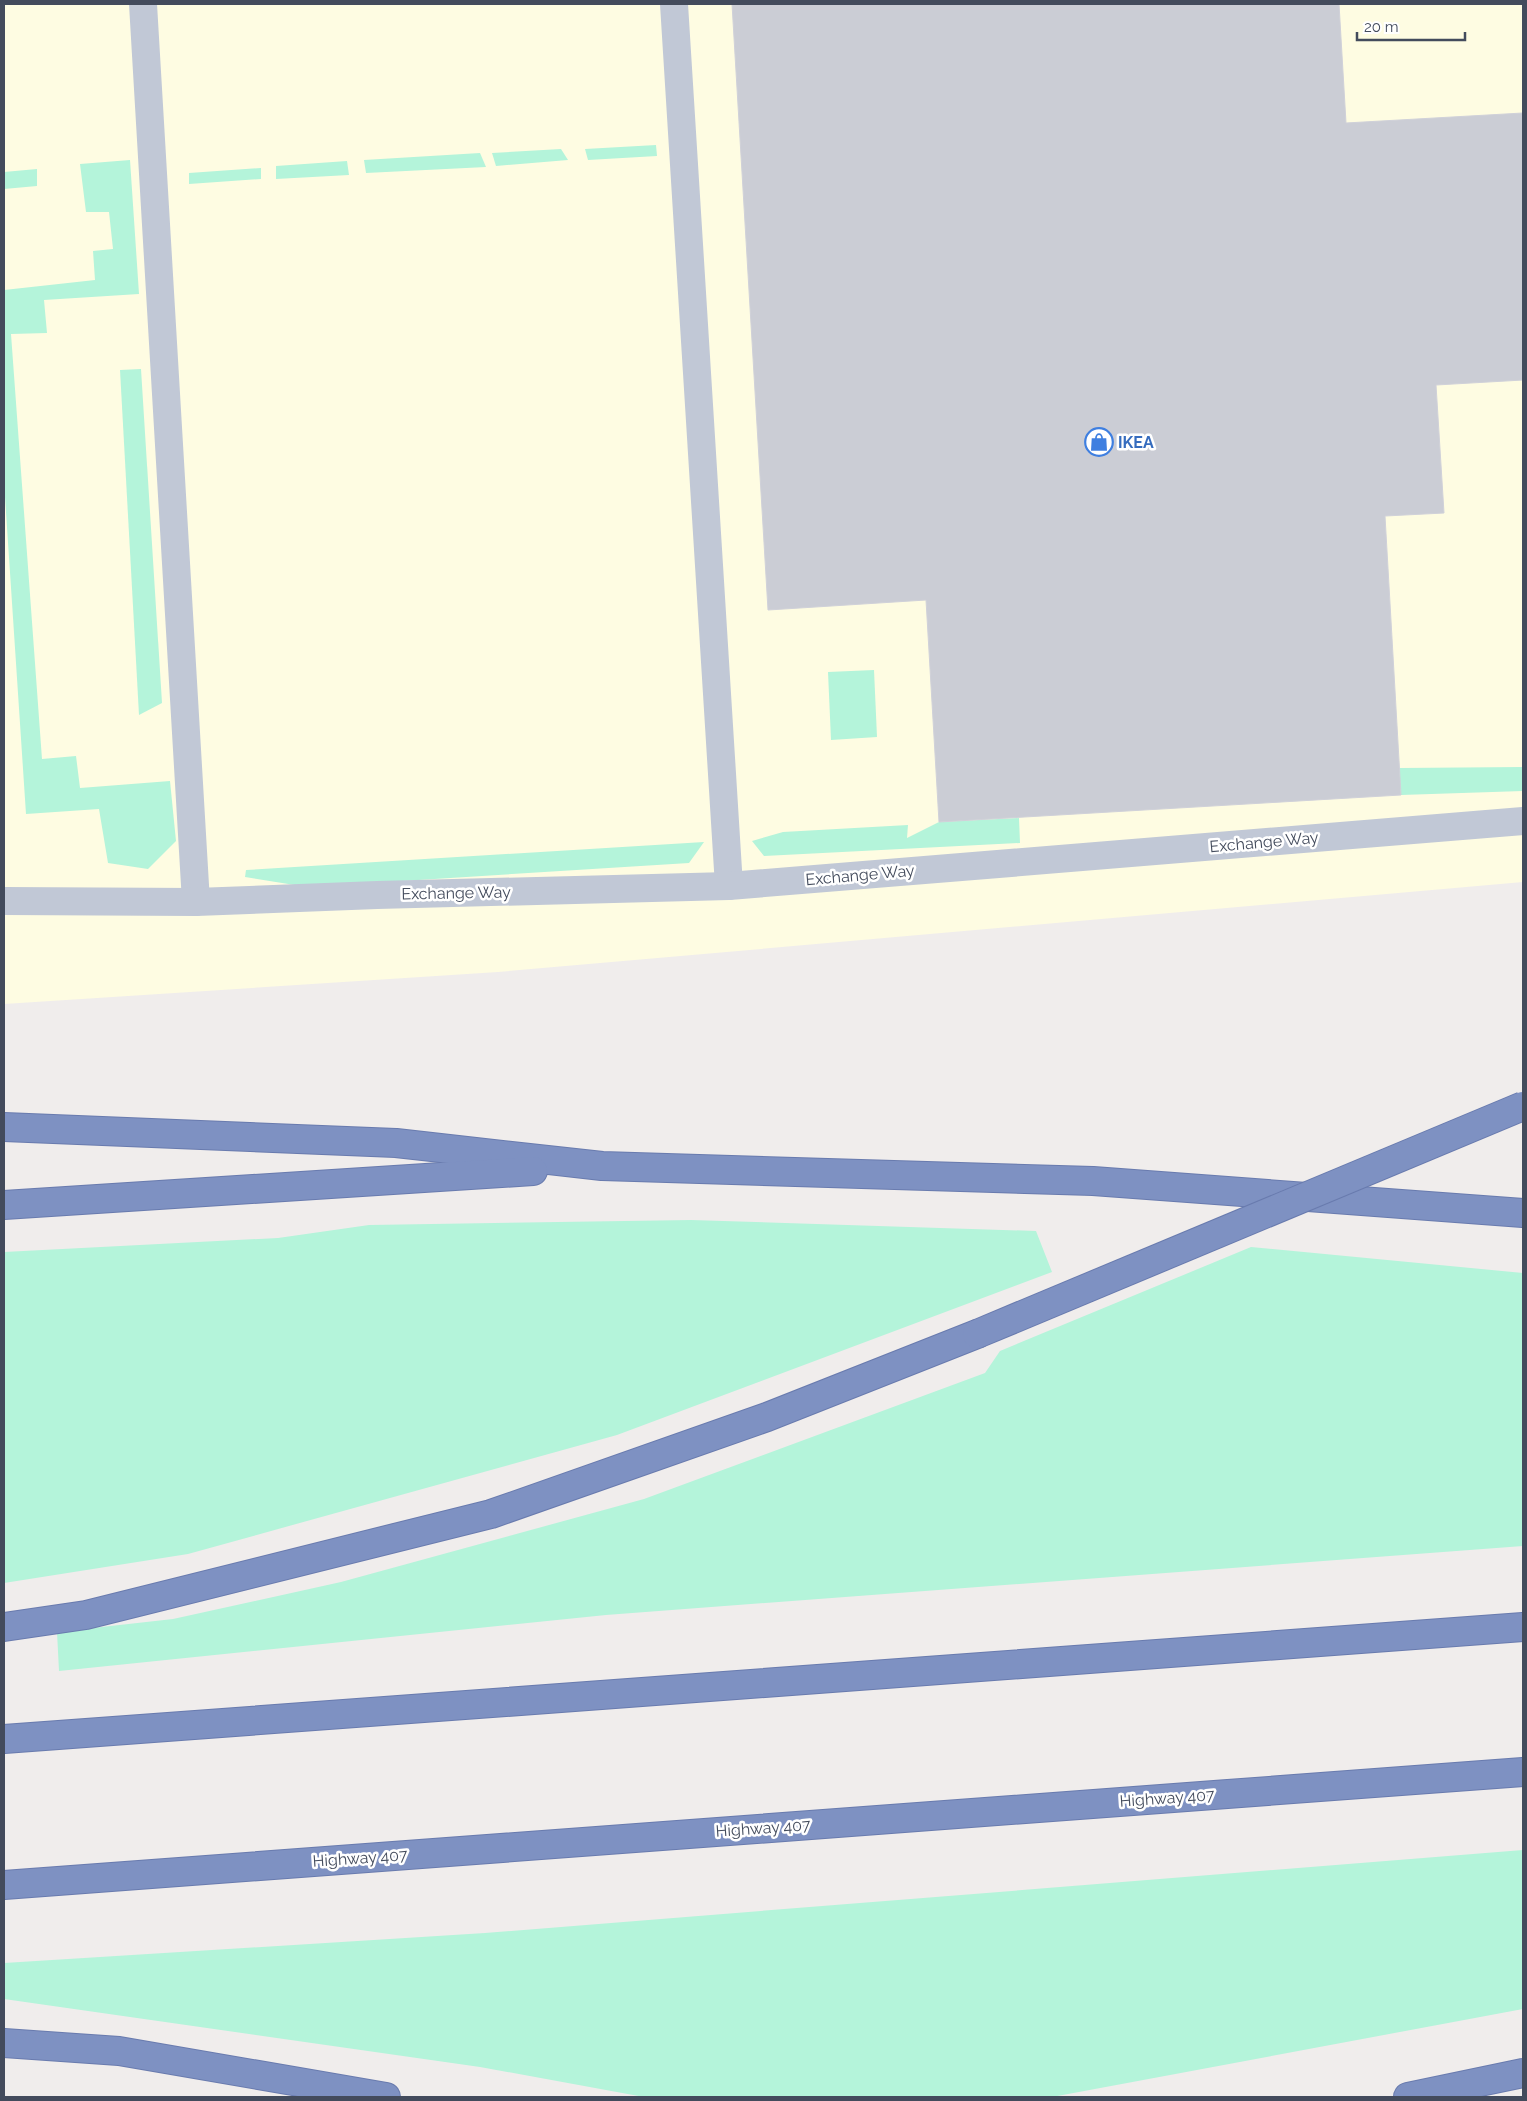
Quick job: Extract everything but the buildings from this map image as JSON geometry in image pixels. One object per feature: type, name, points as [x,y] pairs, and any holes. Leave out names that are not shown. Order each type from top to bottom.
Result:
[{"type":"highway","points":[[4,1627],[86,1615],[491,1514],[767,1417],[977,1334],[1523,1106]]},
{"type":"highway","points":[[4,1127],[396,1143],[602,1166],[1093,1181],[1523,1213]]},
{"type":"highway","points":[[4,1205],[602,1166]]},
{"type":"highway","points":[[4,1739],[1523,1627]]},
{"type":"highway","name":"Highway 407","points":[[4,1884],[1523,1772]]},
{"type":"highway","points":[[4,2044],[119,2051],[386,2097]]},
{"type":"highway","points":[[1408,2097],[1523,2073]]},
{"type":"street","points":[[143,4],[196,902]]},
{"type":"street","points":[[674,4],[729,886]]},
{"type":"street","name":"Exchange Way","points":[[4,901],[196,902],[376,895],[729,886],[1523,821]]},
{"type":"shaded area","points":[[4,4],[1523,4],[1523,882],[498,972],[4,1004]]},
{"type":"green space","points":[[656,145],[657,156],[588,160],[585,149]]},
{"type":"green space","points":[[561,149],[568,160],[496,166],[492,153]]},
{"type":"green space","points":[[480,153],[486,167],[366,173],[364,160]]},
{"type":"green space","points":[[130,160],[139,294],[44,300],[47,333],[11,334],[42,759],[76,756],[80,788],[170,781],[176,841],[148,869],[108,863],[99,809],[26,814],[4,482],[4,290],[95,280],[93,251],[113,249],[109,212],[86,212],[80,164]]},
{"type":"green space","points":[[347,161],[349,175],[276,179],[276,166]]},
{"type":"green space","points":[[261,168],[261,179],[189,184],[189,173]]},
{"type":"green space","points":[[37,169],[37,186],[4,189],[4,172]]},
{"type":"green space","points":[[141,369],[162,703],[139,715],[120,370]]},
{"type":"green space","points":[[874,670],[877,737],[831,740],[828,672]]},
{"type":"green space","points":[[1523,767],[1523,791],[1401,795],[1399,768]]},
{"type":"green space","points":[[1019,818],[1020,843],[764,856],[752,841],[783,832],[908,825],[907,838],[939,822]]},
{"type":"green space","points":[[704,842],[689,863],[307,887],[245,877],[246,870]]},
{"type":"green space","points":[[691,1220],[1036,1231],[1052,1272],[617,1435],[188,1554],[4,1583],[4,1252],[278,1238],[369,1225]]},
{"type":"green space","points":[[1251,1247],[1523,1273],[1523,1546],[606,1615],[59,1671],[57,1632],[173,1619],[341,1582],[644,1499],[985,1373],[1000,1351]]},
{"type":"green space","points":[[1523,1850],[1523,2009],[1052,2097],[644,2097],[480,2067],[4,1999],[4,1963],[485,1933]]},
{"type":"place","name":"IKEA","points":[[1099,442]]}]
